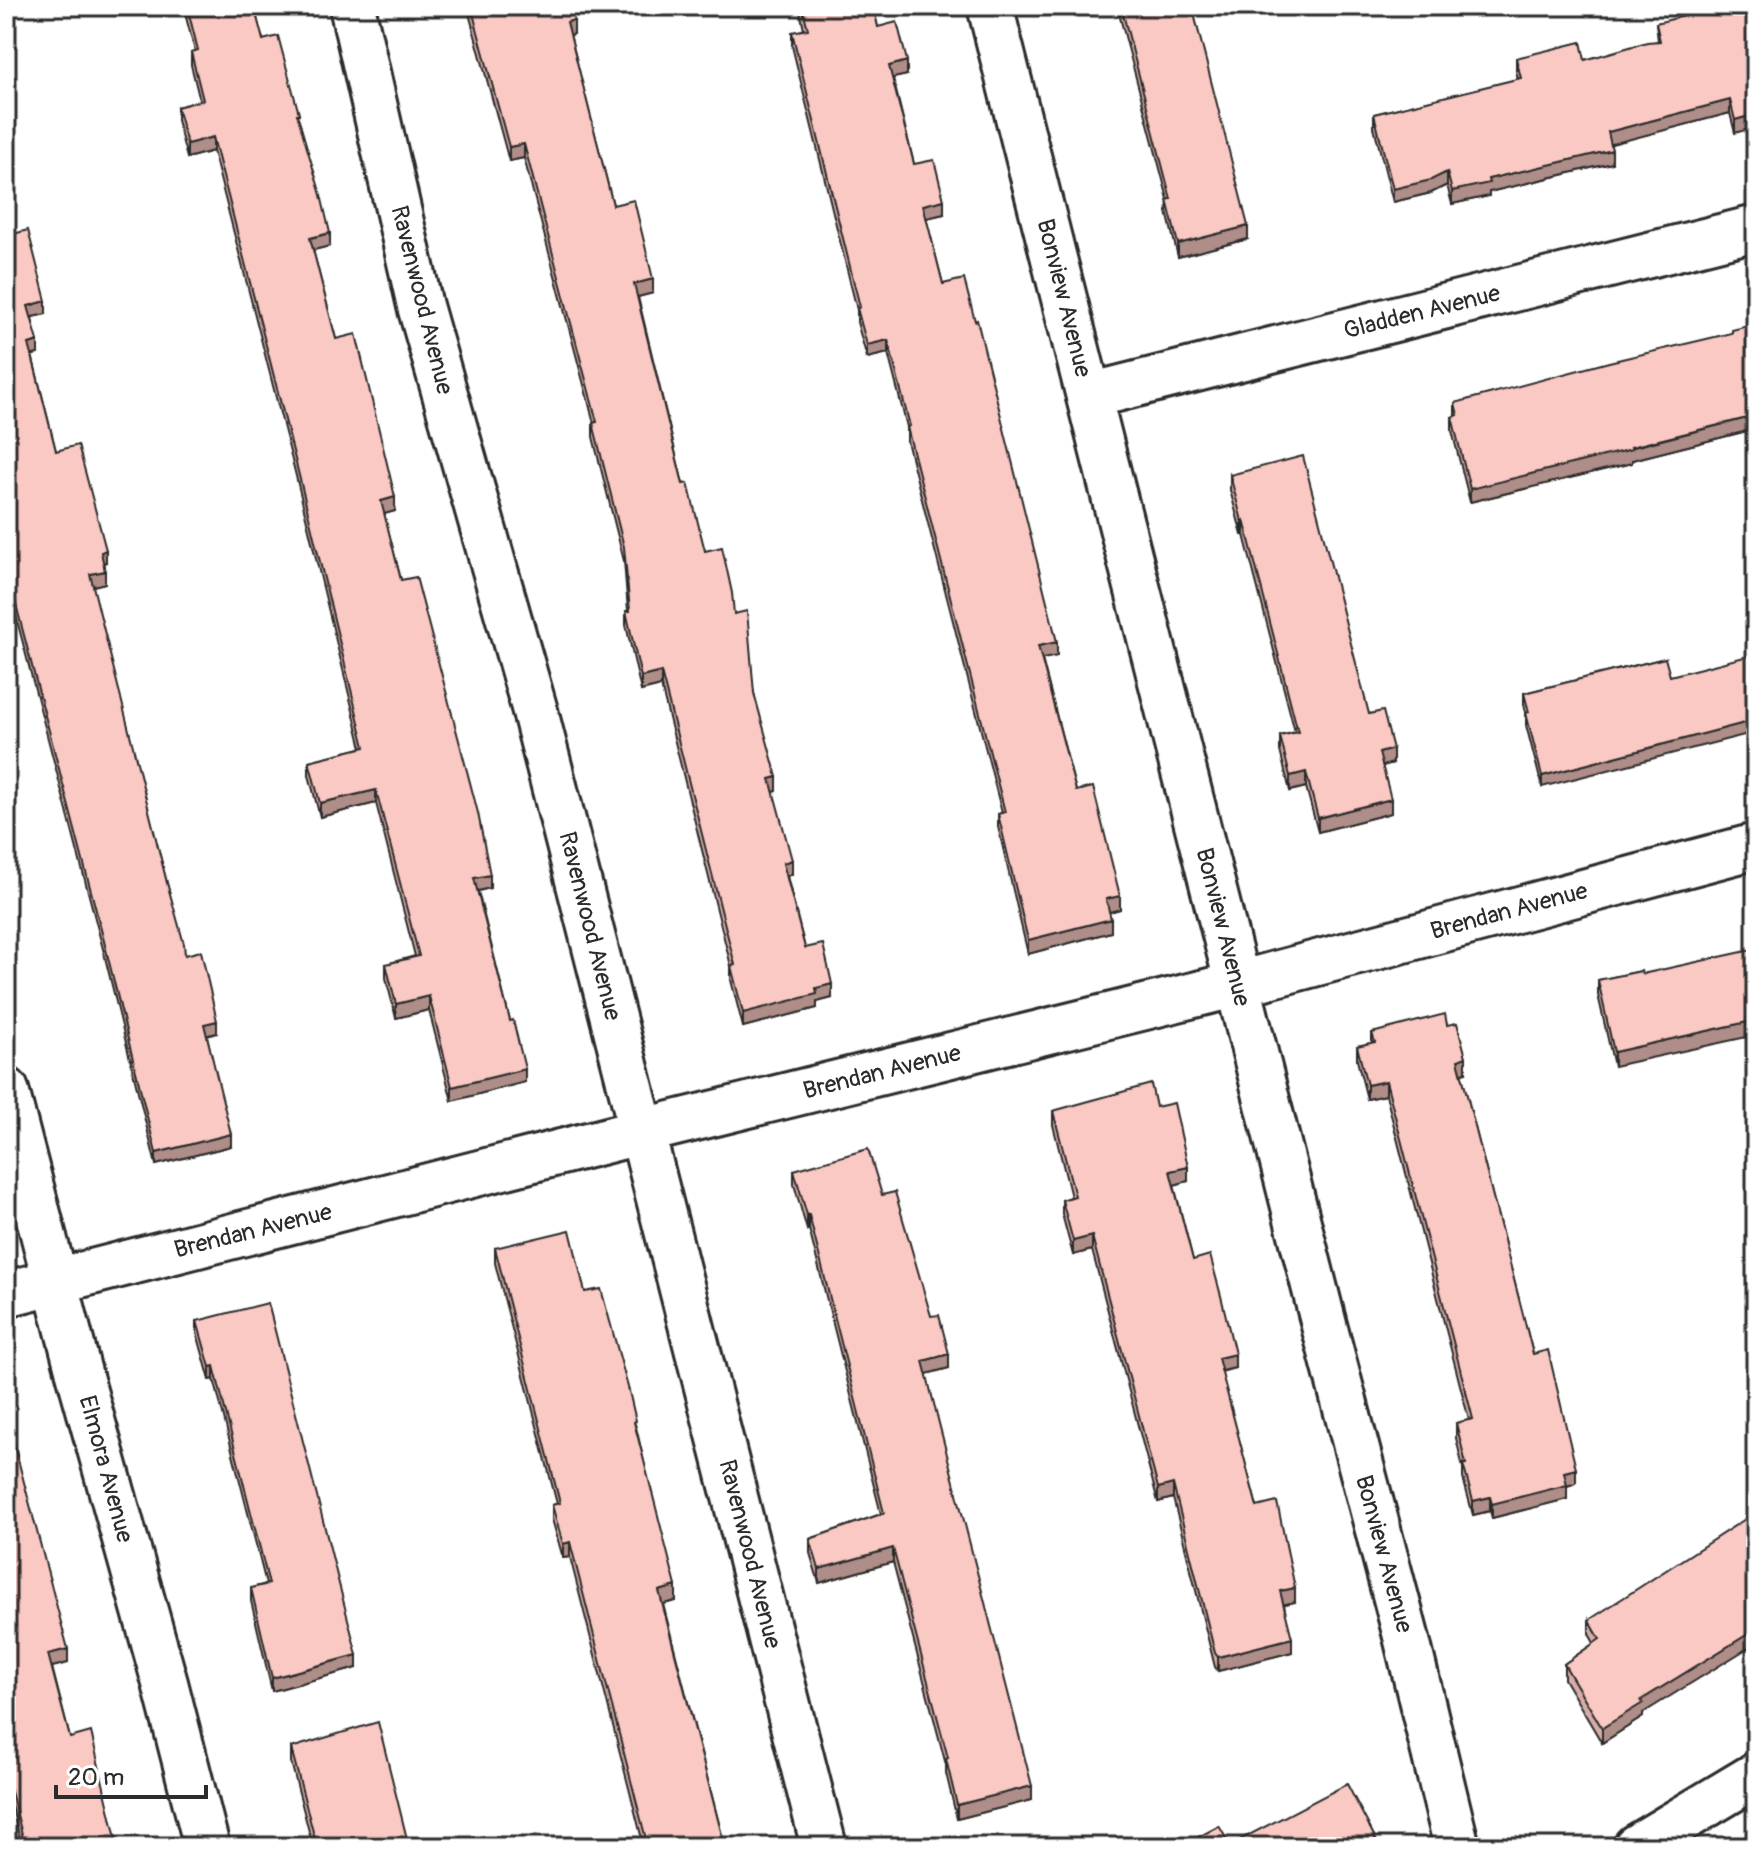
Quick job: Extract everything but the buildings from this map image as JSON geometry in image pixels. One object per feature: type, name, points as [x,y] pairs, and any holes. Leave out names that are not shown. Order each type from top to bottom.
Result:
[{"type":"street","name":"Ravenwood Avenue","points":[[352,6],[420,306],[535,711],[824,1847]]},
{"type":"street","name":"Bonview Avenue","points":[[990,6],[1406,1636],[1457,1847]]},
{"type":"street","name":"Gladden Avenue","points":[[1089,396],[1756,228]]},
{"type":"street","name":"Brendan Avenue","points":[[6,1294],[643,1131],[1238,984],[1756,846]]},
{"type":"street","name":"Elmora Avenue","points":[[6,1090],[207,1847]]},
{"type":"street","points":[[1636,1847],[1756,1775]]}]
